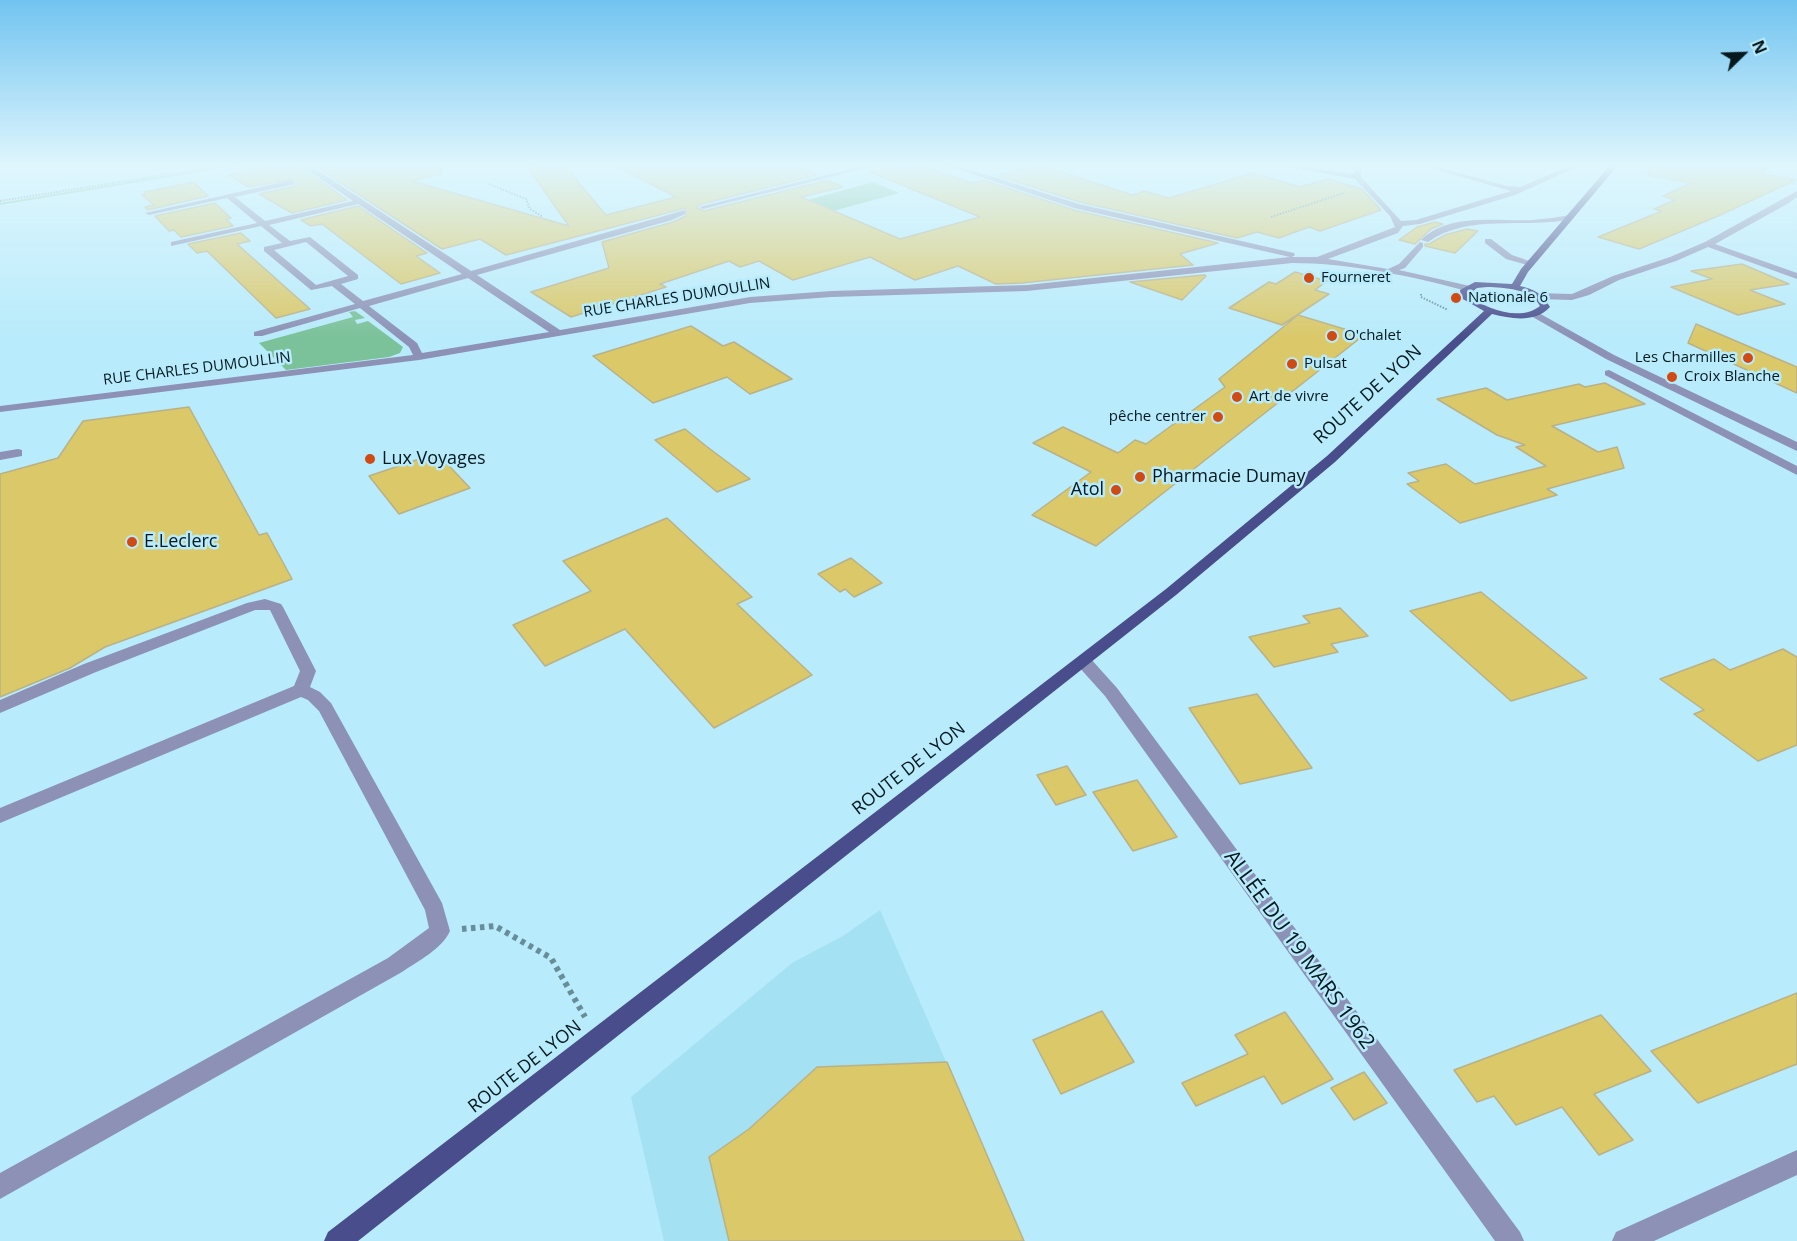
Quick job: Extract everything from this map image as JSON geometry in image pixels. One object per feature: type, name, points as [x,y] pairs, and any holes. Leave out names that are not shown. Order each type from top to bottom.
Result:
[{"type":"main road","points":[[1515,288],[1531,263],[1566,222]]},
{"type":"main road","points":[[1487,284],[1515,288],[1537,296],[1545,307],[1534,314],[1514,315],[1478,307],[1464,296],[1463,292],[1467,288],[1487,284]]},
{"type":"main road","name":"ROUTE DE LYON","points":[[337,1241],[1084,662],[1223,551],[1331,459],[1490,311]]},
{"type":"street","points":[[260,222],[288,244]]},
{"type":"street","points":[[174,244],[271,222]]},
{"type":"street","points":[[393,222],[558,333]]},
{"type":"street","points":[[258,333],[655,222]]},
{"type":"street","points":[[1148,222],[1317,260],[1395,231],[1399,224],[1417,222]]},
{"type":"street","points":[[1502,230],[1521,222]]},
{"type":"street","points":[[1390,271],[1402,266],[1422,242],[1436,230],[1453,225],[1521,222]]},
{"type":"street","points":[[1537,296],[1572,297],[1586,293],[1616,278],[1673,259],[1708,244],[1748,222]]},
{"type":"street","points":[[307,239],[355,277],[334,283],[314,288],[267,249],[307,239]]},
{"type":"street","points":[[1488,241],[1509,257],[1531,263]]},
{"type":"street","points":[[1708,244],[1797,276]]},
{"type":"street","name":"RUE CHARLES DUMOULLIN","points":[[0,408],[419,357],[750,300],[831,294],[1027,288],[1261,261],[1317,260],[1430,278],[1467,288]]},
{"type":"street","points":[[334,283],[413,345],[419,357]]},
{"type":"street","points":[[1534,314],[1610,357],[1797,447]]},
{"type":"street","points":[[1609,373],[1797,471]]},
{"type":"street","points":[[0,456],[18,453]]},
{"type":"street","points":[[0,707],[112,660],[252,606],[265,604],[276,607],[308,671],[301,690],[0,816]]},
{"type":"street","name":"ALLÉE DU 19 MARS 1962","points":[[1084,662],[1111,692],[1511,1241]]},
{"type":"street","points":[[0,1187],[395,965],[419,950],[440,931],[435,909],[325,707],[314,696],[301,690]]},
{"type":"street","points":[[1625,1241],[1797,1162]]},
{"type":"path","points":[[440,931],[495,926],[551,958],[597,1039]]},
{"type":"shaded area","points":[[880,910],[1024,1241],[664,1241],[631,1097],[792,963],[843,936]]},
{"type":"green space","points":[[729,222],[793,222],[749,234],[725,223]]},
{"type":"green space","points":[[355,311],[365,318],[355,320],[357,324],[368,321],[403,347],[400,353],[389,357],[286,370],[259,343],[353,317],[349,312]]},
{"type":"building","points":[[161,222],[229,222],[233,226],[181,237],[174,230],[169,231]]},
{"type":"building","points":[[304,222],[381,222],[427,253],[416,256],[440,273],[401,284],[322,224],[311,226]]},
{"type":"building","points":[[401,222],[555,222],[569,226],[566,222],[633,222],[506,255],[480,239],[442,249]]},
{"type":"building","points":[[673,222],[860,222],[900,239],[962,222],[1126,222],[1218,243],[1180,254],[1193,265],[996,284],[958,266],[915,280],[870,257],[793,280],[759,261],[740,267],[729,261],[660,284],[666,287],[571,317],[531,292],[609,268],[602,242]]},
{"type":"building","points":[[1167,222],[1346,222],[1320,231],[1309,227],[1279,238],[1257,232],[1237,238]]},
{"type":"building","points":[[1435,222],[1443,224],[1431,229],[1415,244],[1399,240],[1417,227]]},
{"type":"building","points":[[1635,222],[1704,222],[1639,249],[1598,237]]},
{"type":"building","points":[[1467,229],[1478,231],[1455,253],[1425,246],[1445,235]]},
{"type":"building","points":[[241,233],[250,241],[237,244],[310,309],[276,318],[207,251],[197,253],[188,244]]},
{"type":"building","points":[[1742,264],[1789,284],[1750,290],[1785,304],[1738,315],[1671,287],[1712,279],[1691,271]]},
{"type":"building","points":[[1295,272],[1327,281],[1315,290],[1329,294],[1282,325],[1229,308],[1269,282],[1276,284]]},
{"type":"building","points":[[1206,276],[1182,300],[1130,282]]},
{"type":"building","points":[[1298,315],[1364,335],[1096,546],[1032,515],[1091,472],[1033,443],[1063,427],[1118,453],[1135,440],[1146,444],[1225,387],[1219,379]]},
{"type":"building","name":"Les Charmilles","points":[[1696,324],[1797,367],[1797,393],[1688,343]]},
{"type":"building","points":[[691,326],[723,346],[734,342],[792,379],[750,394],[727,377],[653,403],[593,356]]},
{"type":"building","points":[[1605,383],[1645,404],[1552,426],[1598,452],[1617,447],[1624,468],[1547,489],[1557,495],[1460,523],[1407,484],[1419,481],[1408,473],[1446,464],[1475,484],[1546,466],[1516,447],[1525,445],[1497,435],[1437,399],[1486,388],[1507,400],[1579,384],[1585,387]]},
{"type":"building","name":"E.Leclerc","points":[[189,407],[259,535],[267,533],[292,579],[105,647],[70,668],[0,697],[0,474],[58,458],[83,421]]},
{"type":"building","points":[[685,429],[750,479],[717,492],[655,440]]},
{"type":"building","points":[[437,453],[470,488],[399,514],[369,476]]},
{"type":"building","points":[[667,518],[752,597],[737,604],[812,675],[714,728],[625,629],[545,666],[513,625],[591,591],[563,561]]},
{"type":"building","points":[[851,558],[882,583],[854,597],[845,589],[840,592],[818,574]]},
{"type":"building","points":[[1481,592],[1587,678],[1511,701],[1410,611]]},
{"type":"building","points":[[1340,608],[1368,636],[1331,644],[1338,652],[1274,667],[1249,637],[1310,623],[1303,616]]},
{"type":"building","points":[[1783,649],[1797,657],[1797,745],[1758,761],[1694,714],[1704,710],[1660,679],[1714,659],[1730,670]]},
{"type":"building","points":[[1257,694],[1312,768],[1240,784],[1189,708]]},
{"type":"building","points":[[1067,766],[1086,795],[1056,805],[1037,775]]},
{"type":"building","points":[[1137,780],[1177,837],[1133,851],[1093,792]]},
{"type":"building","points":[[1797,993],[1797,1064],[1698,1103],[1651,1051]]},
{"type":"building","points":[[1102,1011],[1134,1062],[1061,1094],[1033,1040]]},
{"type":"building","points":[[1285,1012],[1333,1079],[1282,1104],[1264,1076],[1196,1106],[1182,1083],[1248,1054],[1235,1035]]},
{"type":"building","points":[[1601,1015],[1651,1071],[1594,1094],[1633,1140],[1599,1155],[1562,1107],[1516,1125],[1494,1096],[1477,1102],[1454,1070]]},
{"type":"building","points":[[947,1062],[1024,1241],[729,1241],[709,1157],[749,1129],[817,1067]]},
{"type":"building","points":[[1364,1072],[1387,1103],[1354,1120],[1331,1088]]},
{"type":"place","name":"Fourneret","points":[[1309,278]]},
{"type":"place","name":"Nationale 6","points":[[1456,298]]},
{"type":"place","name":"O'chalet","points":[[1332,336]]},
{"type":"place","name":"Les Charmilles","points":[[1748,358]]},
{"type":"place","name":"Pulsat","points":[[1292,364]]},
{"type":"place","name":"Croix Blanche","points":[[1672,377]]},
{"type":"place","name":"Art de vivre","points":[[1237,397]]},
{"type":"place","name":"pêche centrer","points":[[1218,417]]},
{"type":"place","name":"Lux Voyages","points":[[370,459]]},
{"type":"place","name":"Pharmacie Dumay","points":[[1140,477]]},
{"type":"place","name":"Atol","points":[[1116,490]]},
{"type":"place","name":"E.Leclerc","points":[[132,542]]}]
